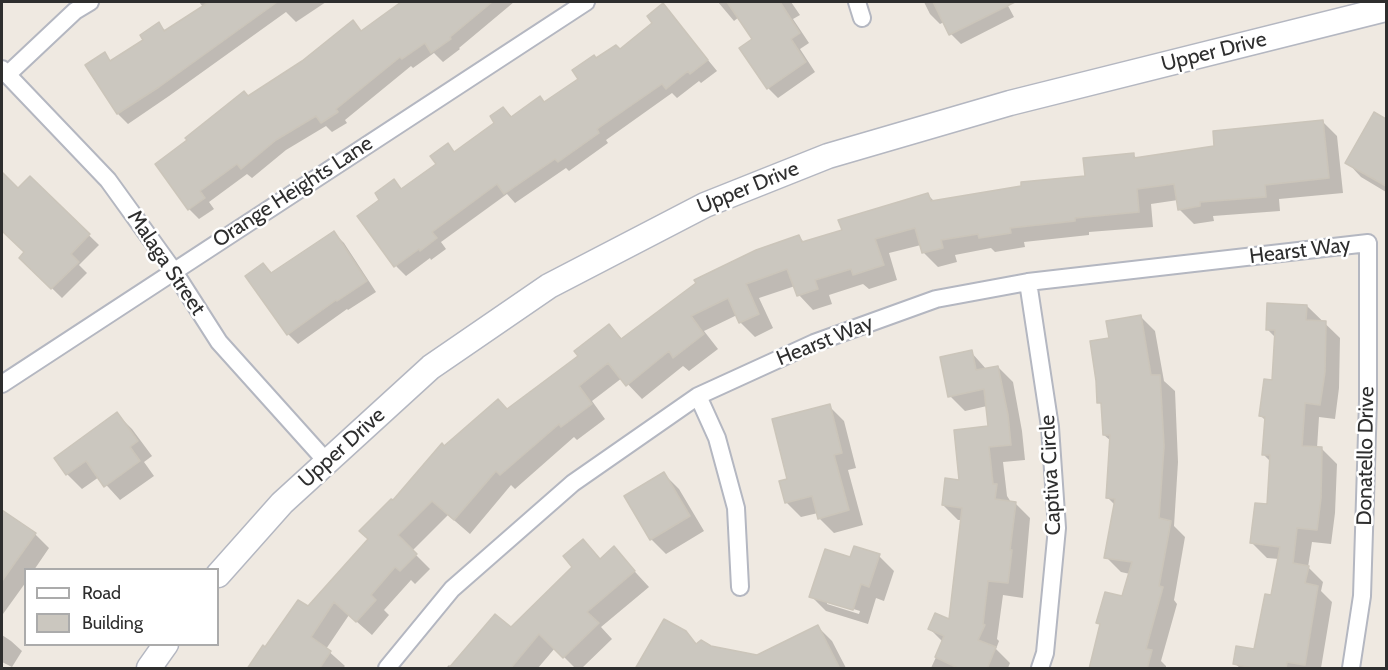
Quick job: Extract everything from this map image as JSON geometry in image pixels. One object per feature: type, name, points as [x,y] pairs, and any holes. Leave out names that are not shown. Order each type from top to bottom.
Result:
[{"type":"main road","name":"Upper Drive","points":[[219,574],[282,503],[431,367],[549,286],[705,205],[828,156],[1010,103],[1386,9]]},
{"type":"main road","points":[[149,669],[165,646]]},
{"type":"street","points":[[4,72],[75,11],[90,2]]},
{"type":"street","name":"Orange Heights Lane","points":[[2,384],[586,2]]},
{"type":"street","points":[[857,2],[862,18]]},
{"type":"street","name":"Malaga Street","points":[[4,72],[108,180],[173,270],[219,342],[326,461]]},
{"type":"street","name":"Hearst Way","points":[[387,669],[452,589],[564,490],[698,396],[814,343],[936,300],[1028,282],[1368,243]]},
{"type":"street","name":"Donatello Drive","points":[[1351,669],[1362,596],[1368,401],[1368,243]]},
{"type":"street","name":"Captiva Circle","points":[[1028,282],[1050,427],[1057,528],[1045,653],[1040,669]]},
{"type":"street","points":[[698,396],[717,438],[736,508],[740,587]]},
{"type":"building","points":[[209,2],[277,2],[159,87],[117,114],[85,65],[105,52],[110,61],[143,40],[140,35],[159,22],[164,31]]},
{"type":"building","points":[[401,2],[492,2],[450,37],[451,39],[431,53],[425,43],[402,59],[400,57],[336,109],[338,112],[321,123],[316,116],[276,140],[241,169],[237,164],[200,191],[205,198],[188,210],[155,164],[244,91],[248,96],[302,61],[353,20],[361,31]]},
{"type":"building","points":[[727,2],[780,2],[800,33],[791,39],[806,62],[767,89],[739,48],[752,39]]},
{"type":"building","points":[[933,2],[1015,2],[949,35]]},
{"type":"building","points":[[663,3],[708,60],[690,74],[688,71],[666,89],[662,84],[597,129],[599,133],[558,162],[555,159],[504,194],[497,184],[432,232],[437,238],[394,267],[357,216],[379,200],[375,193],[394,179],[401,189],[436,164],[430,156],[448,143],[454,152],[494,123],[490,116],[503,107],[511,117],[540,96],[544,102],[578,79],[572,70],[594,55],[596,58],[616,45],[620,49],[652,23],[647,16]]},
{"type":"building","points":[[1374,112],[1386,119],[1386,186],[1345,163]]},
{"type":"building","points":[[1323,120],[1329,178],[1265,185],[1266,197],[1200,202],[1200,206],[1178,210],[1174,184],[1137,189],[1139,212],[1075,218],[1075,221],[1010,228],[1011,233],[979,238],[978,234],[941,240],[943,248],[922,253],[915,228],[875,239],[884,265],[853,275],[851,269],[815,280],[818,289],[797,296],[787,269],[746,284],[759,314],[739,323],[728,298],[691,316],[704,334],[673,358],[669,351],[626,386],[608,363],[579,386],[592,404],[561,427],[559,424],[500,475],[496,471],[454,520],[432,501],[398,535],[417,554],[400,571],[395,567],[371,595],[376,600],[356,622],[334,602],[311,637],[331,651],[319,669],[247,669],[298,600],[308,606],[368,539],[359,531],[391,499],[393,500],[442,443],[444,446],[498,399],[507,409],[578,356],[574,351],[609,324],[621,339],[696,283],[694,280],[756,250],[799,235],[802,242],[842,230],[838,220],[928,193],[931,201],[1021,186],[1021,182],[1085,176],[1083,158],[1134,153],[1134,158],[1214,146],[1213,131]]},
{"type":"building","points":[[2,172],[18,188],[30,176],[90,234],[71,254],[79,262],[51,289],[19,258],[24,252],[2,231]]},
{"type":"building","points":[[334,231],[367,281],[287,335],[245,276],[263,263],[271,273]]},
{"type":"building","points":[[1267,303],[1307,305],[1306,320],[1326,321],[1325,372],[1320,405],[1305,403],[1302,446],[1322,447],[1321,498],[1317,530],[1297,528],[1293,563],[1309,566],[1305,583],[1318,586],[1305,665],[1287,662],[1286,669],[1258,669],[1233,664],[1236,646],[1254,649],[1265,594],[1271,595],[1280,547],[1250,543],[1255,503],[1267,504],[1270,455],[1262,455],[1265,417],[1259,416],[1264,379],[1272,380],[1275,330],[1266,330]]},
{"type":"building","points":[[1141,315],[1151,375],[1160,375],[1164,446],[1159,518],[1171,521],[1159,586],[1163,587],[1146,649],[1152,650],[1147,669],[1089,669],[1100,624],[1096,623],[1105,592],[1122,596],[1132,562],[1104,558],[1115,499],[1106,498],[1110,435],[1103,435],[1101,403],[1097,403],[1090,341],[1109,338],[1106,321]]},
{"type":"building","points":[[972,350],[976,370],[998,366],[1008,415],[1011,445],[989,447],[993,484],[997,484],[995,499],[1016,502],[1008,583],[988,581],[983,624],[985,625],[978,640],[996,647],[987,669],[960,669],[935,657],[944,636],[928,629],[935,613],[949,619],[962,508],[942,505],[945,478],[959,480],[954,430],[988,426],[984,389],[948,397],[940,357]]},
{"type":"building","points":[[830,404],[842,453],[834,455],[849,510],[818,519],[812,496],[785,503],[779,481],[787,479],[772,419]]},
{"type":"building","points":[[117,412],[138,441],[130,447],[140,461],[104,487],[86,461],[66,475],[54,458]]},
{"type":"building","points":[[664,472],[690,516],[650,540],[624,496]]},
{"type":"building","points":[[2,510],[36,533],[2,581]]},
{"type":"building","points":[[583,539],[600,559],[614,546],[635,571],[587,612],[599,623],[563,658],[539,634],[510,669],[448,669],[495,614],[511,627],[572,567],[563,556]]},
{"type":"building","points":[[854,546],[880,554],[869,587],[861,584],[853,610],[809,597],[825,549],[850,557]]},
{"type":"building","points":[[664,619],[686,631],[696,644],[701,640],[711,646],[757,655],[818,625],[840,669],[635,669]]}]
